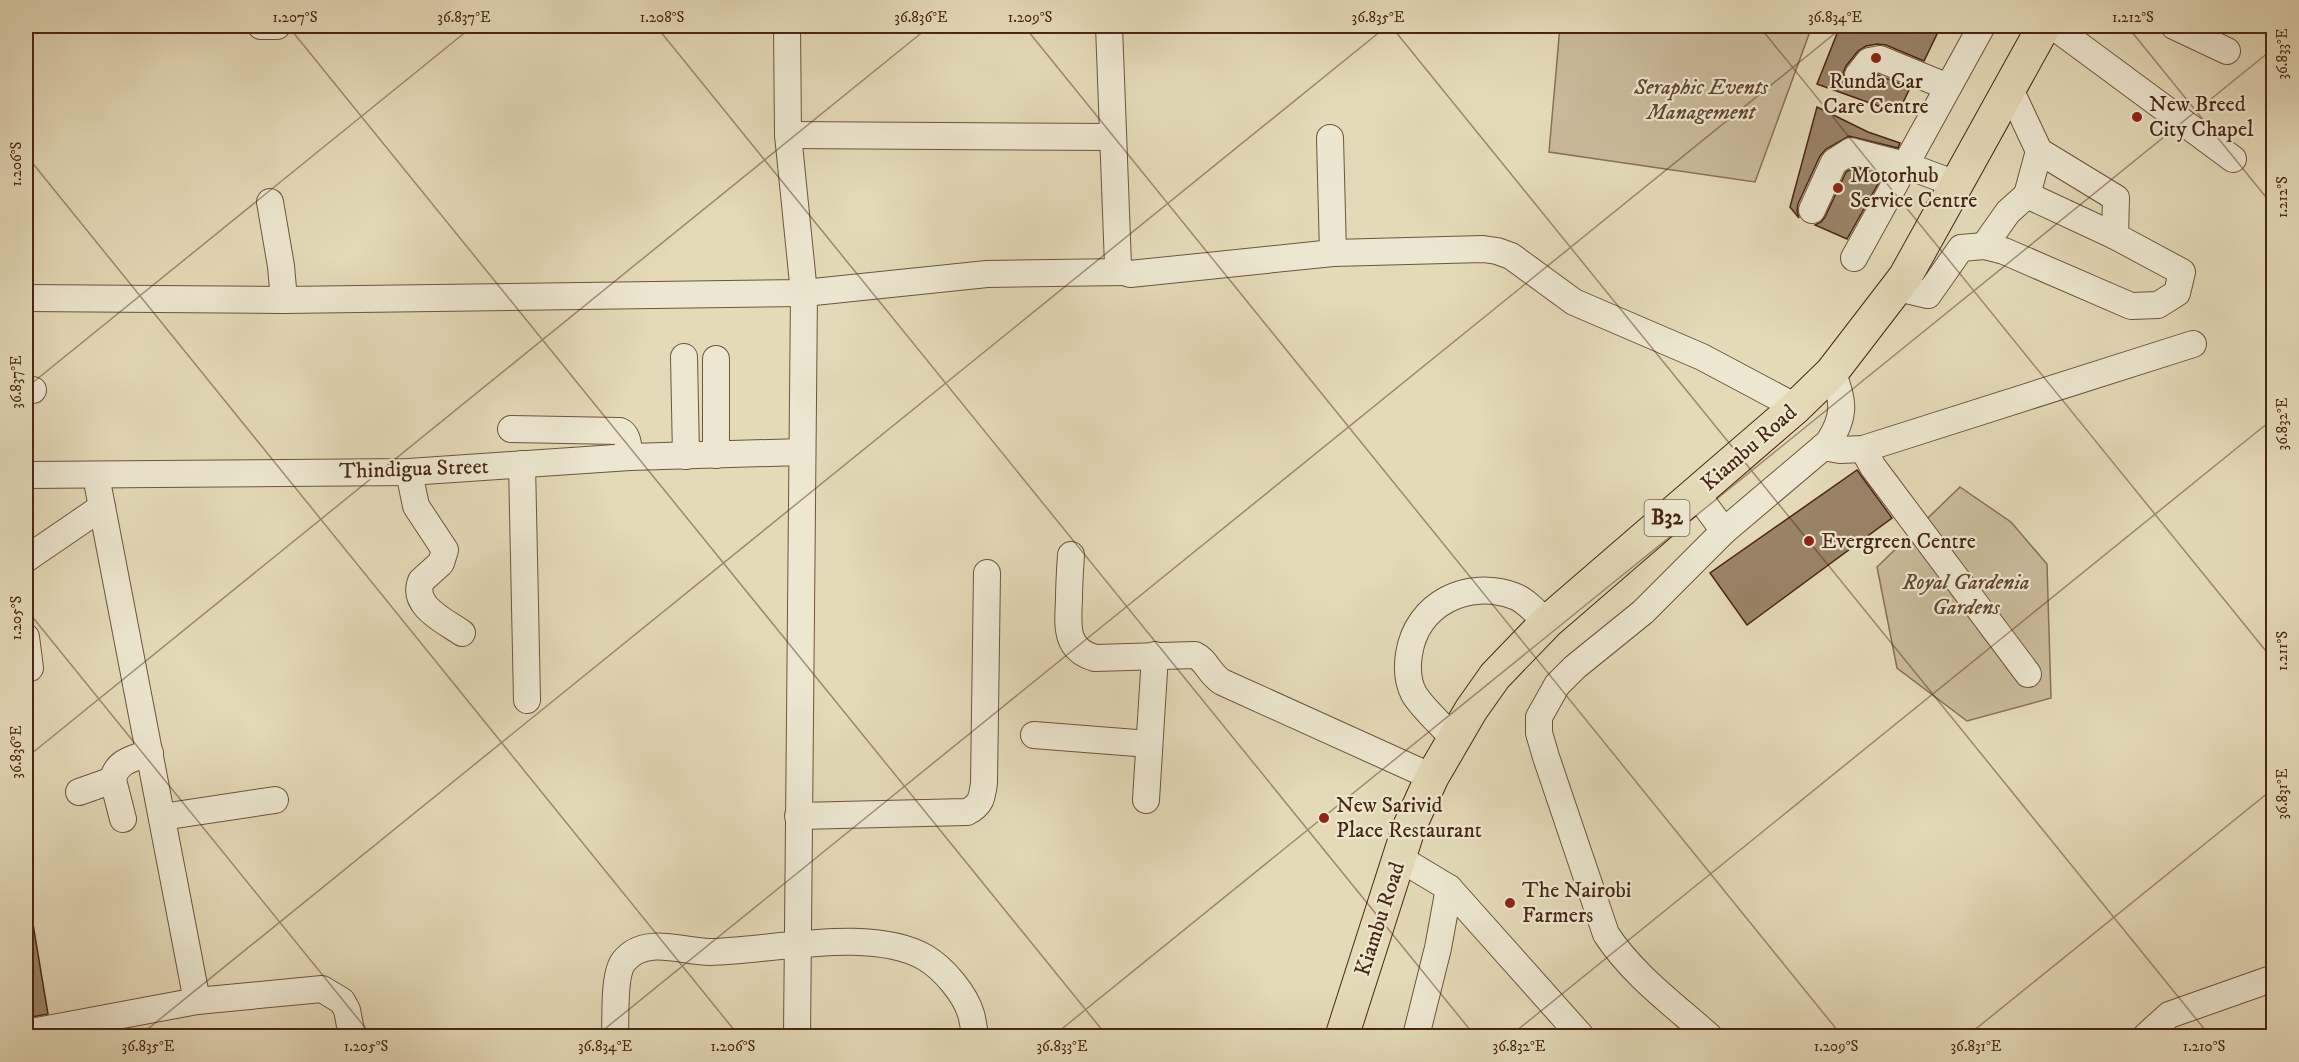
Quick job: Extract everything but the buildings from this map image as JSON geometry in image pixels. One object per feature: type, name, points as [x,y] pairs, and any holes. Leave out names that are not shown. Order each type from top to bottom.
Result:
[{"type":"highway","name":"Kiambu Road","points":[[1342,1036],[1408,830],[1431,777],[1495,676],[1547,622],[1796,407],[1832,372],[1898,288],[2044,26]]},
{"type":"street","points":[[261,26],[278,26]]},
{"type":"street","points":[[787,26],[788,135],[804,293],[796,1036]]},
{"type":"street","points":[[1109,26],[1118,265],[1124,272]]},
{"type":"street","points":[[1854,258],[1982,26]]},
{"type":"street","points":[[2053,26],[2234,159]]},
{"type":"street","points":[[2174,26],[2227,51]]},
{"type":"street","points":[[1858,75],[1869,61],[1880,59],[1948,87]]},
{"type":"street","points":[[2010,87],[2039,151],[2116,198],[2115,237]]},
{"type":"street","points":[[788,135],[1113,137]]},
{"type":"street","points":[[1330,138],[1333,253]]},
{"type":"street","points":[[1812,210],[1834,162],[1851,151],[1905,165],[1956,184]]},
{"type":"street","points":[[1984,246],[2008,212],[2027,195],[2039,151]]},
{"type":"street","points":[[1898,288],[1928,295],[1961,248],[1984,246],[2004,251],[2131,306],[2158,305],[2177,293],[2182,273],[2115,237],[2027,195]]},
{"type":"street","points":[[270,202],[281,266],[284,300]]},
{"type":"street","points":[[26,298],[284,300],[804,293],[987,274],[1124,272],[1130,274],[1333,253],[1483,249],[1511,256],[1574,302],[1702,357],[1796,407]]},
{"type":"street","points":[[1823,447],[1840,450],[1863,448],[2193,344]]},
{"type":"street","points":[[684,357],[686,456]]},
{"type":"street","points":[[716,359],[716,455]]},
{"type":"street","points":[[1709,1036],[1633,969],[1619,954],[1606,934],[1546,758],[1539,734],[1539,725],[1543,709],[1557,685],[1643,612],[1724,531],[1823,447],[1839,427],[1841,415],[1840,389],[1832,372]]},
{"type":"street","points":[[511,429],[620,431],[627,438],[630,457]]},
{"type":"street","points":[[1863,448],[1873,467],[2028,674]]},
{"type":"street","name":"Thindigua Street","points":[[26,475],[409,472],[630,457],[802,452]]},
{"type":"street","points":[[522,464],[526,700]]},
{"type":"street","points":[[409,472],[416,506],[445,550],[441,563],[421,581],[419,593],[426,608],[462,633]]},
{"type":"street","points":[[96,476],[197,1000]]},
{"type":"street","points":[[1696,493],[1724,531]]},
{"type":"street","points":[[26,559],[102,507]]},
{"type":"street","points":[[1071,555],[1068,630],[1078,649],[1085,655],[1095,658],[1195,655],[1201,658],[1215,678],[1222,682],[1431,777]]},
{"type":"street","points":[[798,816],[968,812],[978,807],[984,783],[987,573]]},
{"type":"street","points":[[1454,739],[1414,693],[1406,669],[1410,647],[1418,627],[1436,605],[1464,592],[1490,590],[1516,597],[1547,622]]},
{"type":"street","points":[[26,637],[30,668]]},
{"type":"street","points":[[1146,800],[1155,655]]},
{"type":"street","points":[[1034,735],[1149,744]]},
{"type":"street","points":[[123,819],[113,780],[115,772],[122,764],[150,753]]},
{"type":"street","points":[[79,792],[113,780]]},
{"type":"street","points":[[162,817],[275,800]]},
{"type":"street","points":[[1399,858],[1449,888],[1581,1036]]},
{"type":"street","points":[[1416,1036],[1438,948],[1449,888]]},
{"type":"street","points":[[615,1036],[618,970],[633,952],[644,948],[664,946],[709,952],[796,946],[820,942],[888,945],[926,959],[946,975],[961,994],[970,1012],[975,1036]]},
{"type":"street","points":[[2146,1036],[2169,1016],[2274,978]]},
{"type":"street","points":[[26,1033],[197,1000],[322,989],[342,1001],[347,1010],[351,1036]]},
{"type":"green space","name":"Seraphic Events Management","points":[[1560,26],[1812,26],[1755,182],[1549,152]]},
{"type":"green space","name":"Royal Gardenia Gardens","points":[[1960,487],[2011,522],[2047,564],[2051,698],[1967,721],[1897,668],[1877,567]]},
{"type":"place","name":"Runda Car Care Centre","points":[[1876,58]]},
{"type":"place","name":"New Breed City Chapel","points":[[2137,117]]},
{"type":"place","name":"Motorhub Service Centre","points":[[1838,188]]},
{"type":"place","name":"Evergreen Centre","points":[[1809,541]]},
{"type":"place","name":"New Sarivid Place Restaurant","points":[[1324,818]]},
{"type":"place","name":"The Nairobi Farmers","points":[[1510,903]]}]
